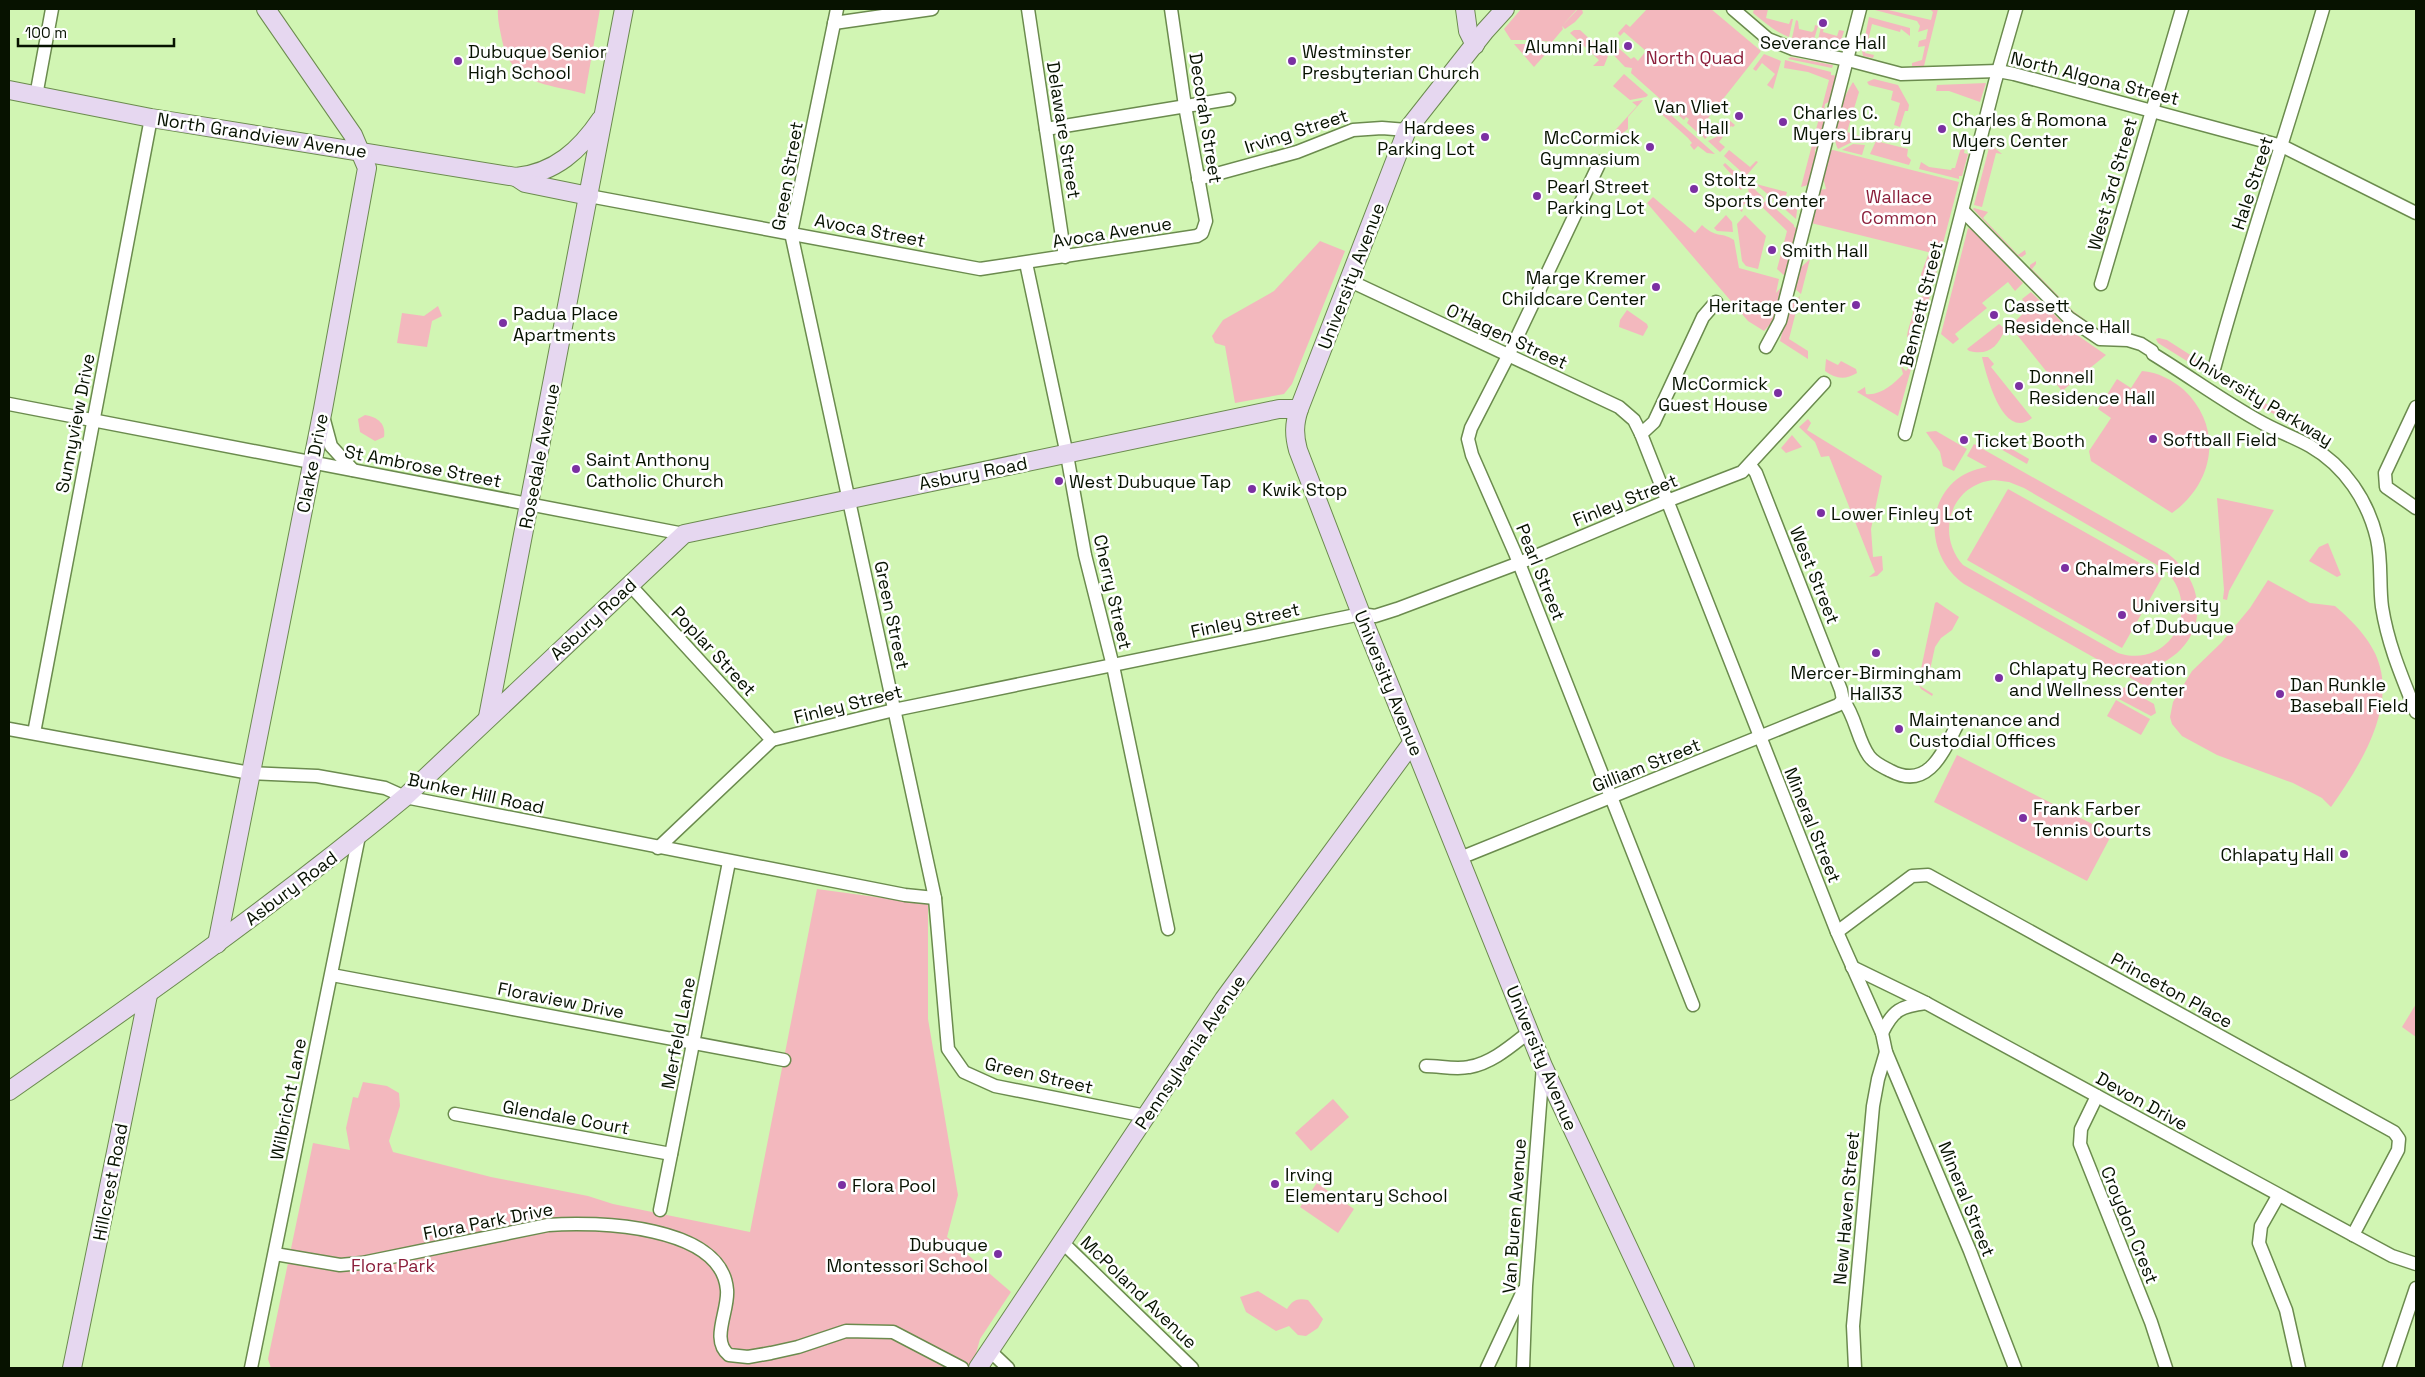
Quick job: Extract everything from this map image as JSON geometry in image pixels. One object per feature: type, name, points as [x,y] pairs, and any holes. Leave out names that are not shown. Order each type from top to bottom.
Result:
[{"type":"main road","name":"Clarke Drive","points":[[217,944],[323,409],[367,168],[353,135],[266,9]]},
{"type":"main road","name":"North Grandview Avenue","points":[[516,177],[525,183],[589,196],[624,9]]},
{"type":"main road","points":[[1465,9],[1468,30],[1475,45]]},
{"type":"main road","name":"University Avenue","points":[[1505,9],[1407,130],[1299,409],[1295,422],[1294,436],[1361,614],[1543,1066],[1684,1368]]},
{"type":"main road","name":"North Grandview Avenue","points":[[9,90],[151,118],[516,177],[529,176],[550,169],[567,158],[588,138],[604,114]]},
{"type":"main road","name":"Rosedale Avenue","points":[[488,717],[589,196]]},
{"type":"main road","name":"Asbury Road","points":[[9,1091],[148,995],[359,836],[405,798],[488,717],[684,534],[848,498],[1067,455],[1279,409],[1299,409]]},
{"type":"main road","name":"Pennsylvania Avenue","points":[[978,1368],[988,1350],[1224,999],[1412,743]]},
{"type":"main road","name":"Hillcrest Road","points":[[72,1368],[148,995]]},
{"type":"street","points":[[36,96],[52,9]]},
{"type":"street","name":"Green Street","points":[[837,9],[791,233],[935,898],[948,1049],[964,1072],[995,1086],[1146,1116]]},
{"type":"street","points":[[834,23],[932,9]]},
{"type":"street","name":"Delaware Street","points":[[1028,9],[1065,256]]},
{"type":"street","name":"Decorah Street","points":[[1171,9],[1184,106],[1206,222],[1202,233]]},
{"type":"street","name":"North Algona Street","points":[[1732,9],[1778,45],[1906,75],[1998,71],[2153,110],[2282,146],[2416,212]]},
{"type":"street","points":[[1766,347],[1780,321],[1860,9]]},
{"type":"street","name":"Bennett Street","points":[[1906,434],[1998,71],[2016,9]]},
{"type":"street","name":"West 3rd Street","points":[[2102,284],[2182,9]]},
{"type":"street","name":"Hale Street","points":[[2214,369],[2262,204],[2282,146],[2323,9]]},
{"type":"street","points":[[1046,129],[1229,99]]},
{"type":"street","name":"Sunnyview Drive","points":[[34,733],[151,118]]},
{"type":"street","name":"Irving Street","points":[[1198,179],[1297,152],[1353,130],[1369,128],[1407,130]]},
{"type":"street","name":"Pearl Street","points":[[1600,162],[1508,356],[1470,428],[1468,439],[1472,455],[1519,563],[1693,1005]]},
{"type":"street","name":"Avoca Street","points":[[589,196],[980,270],[1026,263]]},
{"type":"street","name":"University Parkway","points":[[1964,211],[2077,325],[2100,339],[2128,340],[2136,344],[2146,354],[2153,354],[2260,422],[2320,452],[2353,484],[2365,503],[2375,533],[2379,556],[2382,605],[2387,632],[2394,659],[2416,712]]},
{"type":"street","name":"Avoca Avenue","points":[[1026,263],[1189,238],[1202,233]]},
{"type":"street","name":"Cherry Street","points":[[1026,263],[1067,455],[1086,555],[1112,666],[1168,929]]},
{"type":"street","name":"O'Hagen Street","points":[[1348,280],[1619,407],[1634,420],[1641,434]]},
{"type":"street","points":[[1641,434],[1654,422],[1703,318],[1716,302]]},
{"type":"street","name":"Finley Street","points":[[658,848],[772,740],[894,710],[1361,614],[1375,616],[1397,609],[1519,563],[1666,501],[1742,472],[1824,383]]},
{"type":"street","name":"St Ambrose Street","points":[[9,404],[684,534]]},
{"type":"street","points":[[2416,407],[2388,466],[2385,479],[2386,487],[2416,508]]},
{"type":"street","points":[[323,409],[325,426],[331,446],[353,470]]},
{"type":"street","name":"Mineral Street","points":[[1641,434],[1837,932],[1882,1033],[1886,1052],[1970,1251],[2015,1368]]},
{"type":"street","name":"West Street","points":[[1750,465],[1756,473],[1841,690],[1843,700],[1850,709],[1868,755],[1899,775],[1914,776],[1934,766],[1958,723]]},
{"type":"street","name":"Poplar Street","points":[[630,585],[772,740]]},
{"type":"street","name":"Gilliam Street","points":[[1460,858],[1838,706],[1843,700]]},
{"type":"street","name":"Bunker Hill Road","points":[[9,728],[250,773],[316,776],[385,788],[405,798],[729,862],[905,895],[935,898]]},
{"type":"street","name":"Wilbricht Lane","points":[[252,1368],[359,836]]},
{"type":"street","name":"Merfeld Lane","points":[[660,1210],[729,862]]},
{"type":"street","name":"Princeton Place","points":[[1837,932],[1912,876],[1928,875],[2394,1132],[2399,1139],[2398,1150],[2353,1235]]},
{"type":"street","name":"Devon Drive","points":[[1852,967],[1926,1004],[2278,1196],[2392,1256],[2416,1264]]},
{"type":"street","name":"Floraview Drive","points":[[332,975],[784,1060]]},
{"type":"street","points":[[1882,1033],[1895,1012],[1909,1005],[1926,1004]]},
{"type":"street","points":[[1426,1066],[1468,1068],[1497,1056],[1529,1032]]},
{"type":"street","name":"New Haven Street","points":[[1855,1368],[1853,1326],[1873,1106],[1886,1052]]},
{"type":"street","name":"Van Buren Avenue","points":[[1522,1368],[1526,1286],[1543,1066]]},
{"type":"street","name":"Croydon Crest","points":[[2097,1096],[2082,1129],[2080,1144],[2150,1322],[2166,1368]]},
{"type":"street","name":"Glendale Court","points":[[455,1114],[671,1154]]},
{"type":"street","points":[[2278,1196],[2261,1226],[2259,1243],[2286,1310],[2299,1368]]},
{"type":"street","name":"Flora Park Drive","points":[[275,1254],[340,1265],[362,1263],[548,1224],[616,1225],[681,1240],[706,1252],[712,1258],[724,1276],[727,1289],[728,1301],[720,1337],[722,1348],[729,1355],[748,1357],[771,1353],[846,1331],[893,1332],[962,1368]]},
{"type":"street","name":"McPoland Avenue","points":[[1061,1241],[1192,1368]]},
{"type":"street","points":[[1486,1368],[1526,1286]]},
{"type":"street","points":[[2388,1368],[2416,1288]]},
{"type":"street","points":[[988,1350],[1008,1368]]},
{"type":"street","points":[[255,1351],[258,1368]]},
{"type":"green space","points":[[498,9],[600,9],[585,94],[544,84],[522,74],[507,55],[498,20]]},
{"type":"green space","points":[[1521,9],[1577,9],[1562,26],[1563,29],[1552,42],[1511,40],[1504,29]]},
{"type":"green space","points":[[1578,9],[1582,9],[1583,13],[1575,22],[1565,29],[1562,26]]},
{"type":"green space","name":"North Quad","points":[[1647,9],[1711,9],[1761,51],[1697,132],[1687,123],[1689,119],[1686,117],[1684,120],[1631,73],[1632,68],[1625,67],[1606,47],[1615,37],[1617,40],[1614,44],[1631,59],[1634,57],[1638,61],[1646,51],[1624,32],[1620,36],[1618,33],[1626,24],[1630,27]]},
{"type":"green space","points":[[1754,9],[1768,9],[1766,18],[1789,24],[1791,19],[1793,19],[1789,37],[1774,30],[1761,20],[1753,13]]},
{"type":"green space","points":[[1871,9],[1884,9],[1931,20],[1933,12],[1930,9],[1938,9],[1924,66],[1912,66],[1912,63],[1922,60],[1925,46],[1918,47],[1919,41],[1926,39],[1928,29],[1918,32],[1920,26],[1917,21]]},
{"type":"green space","points":[[1869,17],[1910,28],[1910,36],[1901,29],[1900,32],[1872,24],[1865,53],[1874,55],[1873,58],[1863,56],[1862,51]]},
{"type":"green space","points":[[1796,20],[1798,21],[1799,29],[1812,32],[1815,25],[1818,26],[1813,43],[1792,38]]},
{"type":"green space","points":[[1821,27],[1824,27],[1823,32],[1837,36],[1839,30],[1844,31],[1839,47],[1817,44]]},
{"type":"green space","points":[[1574,30],[1580,30],[1608,56],[1604,66],[1593,66],[1599,60],[1570,33]]},
{"type":"green space","points":[[1514,44],[1533,44],[1551,48],[1534,67]]},
{"type":"green space","points":[[1764,54],[1781,61],[1773,89],[1767,85],[1775,74],[1762,63],[1756,71],[1753,69]]},
{"type":"green space","points":[[1791,57],[1833,65],[1832,68],[1788,59]]},
{"type":"green space","points":[[1785,60],[1831,72],[1831,75],[1839,76],[1832,100],[1825,104],[1824,111],[1827,121],[1819,150],[1816,150],[1815,147],[1815,157],[1808,185],[1801,187],[1829,80],[1808,72],[1784,68]]},
{"type":"green space","points":[[1624,74],[1648,95],[1630,100],[1613,86]]},
{"type":"green space","points":[[1874,79],[1898,85],[1909,105],[1900,127],[1894,125],[1900,103],[1891,100],[1893,91],[1869,85],[1867,82]]},
{"type":"green space","points":[[1853,82],[1859,92],[1847,132],[1865,138],[1864,143],[1852,142],[1838,149],[1835,141],[1835,124],[1841,106]]},
{"type":"green space","points":[[1986,83],[1980,102],[1949,91],[1936,91],[1937,85]]},
{"type":"green space","points":[[1643,100],[1628,117],[1628,129],[1615,139],[1610,136],[1637,106],[1632,102]]},
{"type":"green space","points":[[1658,108],[1663,108],[1715,154],[1707,153],[1698,146],[1694,150],[1688,138],[1657,110]]},
{"type":"green space","points":[[1729,120],[1735,125],[1731,126],[1719,142],[1725,147],[1720,152],[1708,141],[1718,136],[1719,128],[1709,129],[1708,136],[1705,139],[1700,133],[1708,123],[1724,123]]},
{"type":"green space","points":[[1876,141],[1908,149],[1907,156],[1911,160],[1909,165],[1870,154]]},
{"type":"green space","points":[[1966,142],[1964,153],[1968,154],[1962,176],[1959,176],[1959,179],[1919,169],[1921,162],[1929,167],[1951,170],[1955,168],[1960,151]]},
{"type":"green space","points":[[1853,144],[1865,145],[1862,155],[1842,150]]},
{"type":"green space","points":[[1990,144],[2002,154],[1996,153],[1982,207],[1974,205]]},
{"type":"green space","points":[[1729,150],[1750,167],[1756,161],[1758,162],[1746,176],[1724,156]]},
{"type":"green space","name":"Wallace Common","points":[[1833,150],[1959,182],[1940,255],[1811,223],[1820,190],[1826,189],[1823,177],[1829,151]]},
{"type":"green space","points":[[1725,163],[1747,183],[1741,190],[1736,185],[1738,182],[1723,165]]},
{"type":"green space","points":[[1756,184],[1787,192],[1784,202],[1793,210],[1798,202],[1796,219]]},
{"type":"green space","points":[[1750,185],[1764,198],[1753,209],[1749,204],[1744,204],[1742,212],[1737,207],[1749,195],[1748,188]]},
{"type":"green space","points":[[1653,197],[1695,233],[1702,225],[1715,234],[1734,240],[1739,268],[1779,279],[1776,293],[1784,284],[1775,319],[1764,331],[1748,321],[1647,203]]},
{"type":"green space","points":[[1766,200],[1794,227],[1799,229],[1786,277],[1777,269],[1787,231],[1761,206]]},
{"type":"green space","points":[[1974,208],[1988,212],[1983,218],[2018,255],[2025,250],[2026,254],[2022,257],[2017,256]]},
{"type":"green space","points":[[1726,215],[1732,222],[1733,232],[1717,231],[1714,228]]},
{"type":"green space","points":[[1745,215],[1766,236],[1758,269],[1746,266],[1742,261],[1737,224]]},
{"type":"green space","points":[[1968,228],[1974,231],[2023,283],[2015,291],[2008,282],[1982,303],[1987,308],[1955,334],[1959,339],[1953,344],[1941,334]]},
{"type":"green space","points":[[1320,241],[1345,251],[1292,384],[1284,394],[1235,403],[1225,346],[1215,343],[1212,336],[1223,320],[1274,291]]},
{"type":"green space","points":[[1928,255],[1940,259],[1932,288],[1922,290],[1921,274]]},
{"type":"green space","points":[[1810,259],[1801,294],[1794,288],[1798,270]]},
{"type":"green space","points":[[2036,261],[2032,269],[2073,311],[2101,331],[2090,327],[2079,319],[2046,287],[2030,269],[2030,265]]},
{"type":"green space","points":[[2031,292],[2070,330],[2106,355],[2062,391],[2010,326],[2029,308],[2022,299]]},
{"type":"green space","points":[[1930,295],[1923,324],[1919,299],[1920,297]]},
{"type":"green space","points":[[1800,296],[1789,339],[1808,351],[1808,359],[1780,341],[1789,307]]},
{"type":"green space","points":[[1916,299],[1920,327],[1916,333],[1907,337],[1914,309],[1914,300]]},
{"type":"green space","points":[[438,306],[442,316],[432,321],[427,347],[397,343],[402,313],[424,316]]},
{"type":"green space","points":[[1627,310],[1647,324],[1648,327],[1643,336],[1619,327],[1620,320]]},
{"type":"green space","points":[[1999,324],[2005,329],[1999,341],[1992,349],[1976,352],[1967,349]]},
{"type":"green space","points":[[2108,326],[2112,330],[2111,332],[2102,332]]},
{"type":"green space","points":[[2156,339],[2167,340],[2273,408],[2329,437],[2328,441],[2264,409],[2158,343]]},
{"type":"green space","points":[[1982,357],[1988,357],[1994,364],[1991,367],[2032,418],[2022,423],[2013,421],[2004,414],[1992,390]]},
{"type":"green space","points":[[1826,359],[1838,365],[1841,361],[1856,369],[1857,373],[1845,378],[1833,376],[1825,371]]},
{"type":"green space","points":[[1913,362],[1898,416],[1857,392],[1865,387],[1866,394],[1881,391],[1903,374],[1901,366],[1906,371]]},
{"type":"green space","name":"Softball Field","points":[[2142,371],[2164,377],[2184,390],[2197,405],[2205,421],[2209,438],[2209,454],[2205,471],[2186,501],[2172,513],[2091,461],[2089,451],[2111,418],[2098,409],[2117,379],[2131,388]]},
{"type":"green space","points":[[365,415],[374,417],[380,422],[384,428],[384,437],[375,441],[360,432],[358,419]]},
{"type":"green space","points":[[1808,419],[1811,423],[1807,430],[1882,476],[1871,529],[1873,557],[1882,556],[1883,570],[1877,576],[1869,577],[1875,572],[1829,456],[1821,457],[1815,442],[1799,427]]},
{"type":"green space","points":[[1979,430],[2029,459],[2027,464],[1976,435]]},
{"type":"green space","points":[[1936,431],[1967,449],[1954,471],[1943,466],[1940,452],[1926,432]]},
{"type":"green space","points":[[1792,435],[1802,447],[1786,453],[1781,448]]},
{"type":"green space","points":[[1974,444],[2167,553],[2182,568],[2192,584],[2197,601],[2197,618],[2191,635],[2181,649],[2166,661],[2146,669],[2155,675],[2148,688],[1964,584],[1949,570],[1940,553],[1935,535],[1935,516],[1941,499],[1951,484],[1967,473],[1987,467],[1967,456]],"holes":[[[1994,480],[2009,482],[2024,488],[2164,569],[2176,584],[2181,600],[2181,616],[2176,631],[2166,644],[2153,652],[2137,656],[2118,653],[1963,565],[1955,553],[1950,539],[1949,526],[1952,512],[1958,500],[1967,491],[1979,484]]]},
{"type":"green space","name":"Chalmers Field","points":[[2008,489],[2163,576],[2122,648],[1967,560]]},
{"type":"green space","points":[[2217,498],[2274,510],[2229,591],[2227,600],[2223,599],[2224,590]]},
{"type":"green space","points":[[2328,543],[2341,575],[2337,577],[2309,561],[2319,547]]},
{"type":"green space","name":"Dan Runkle Baseball Field","points":[[2268,580],[2310,603],[2335,606],[2349,619],[2368,642],[2380,667],[2383,685],[2377,723],[2361,759],[2331,807],[2322,798],[2293,783],[2217,755],[2182,736],[2172,724],[2170,717],[2173,702],[2192,671],[2221,643],[2250,608]]},
{"type":"green space","points":[[1937,602],[1959,617],[1952,630],[1941,638],[1935,647],[1930,670],[1920,686],[1933,694],[1932,696],[1921,689],[1918,683],[1935,603]]},
{"type":"green space","points":[[2124,687],[2154,704],[2156,713],[2151,716],[2117,698]]},
{"type":"green space","points":[[2116,700],[2150,719],[2141,735],[2107,716]]},
{"type":"green space","name":"Frank Farber Tennis Courts","points":[[1957,755],[2112,834],[2087,881],[1934,802]]},
{"type":"green space","name":"Flora Park","points":[[817,889],[928,904],[928,1019],[958,1195],[947,1237],[1011,1292],[980,1339],[972,1368],[271,1368],[268,1359],[313,1143],[350,1150],[346,1128],[353,1097],[358,1098],[363,1082],[387,1086],[399,1093],[400,1106],[389,1141],[393,1152],[491,1177],[588,1196],[613,1204],[750,1232]]},
{"type":"green space","points":[[2416,1004],[2416,1037],[2402,1027]]},
{"type":"green space","points":[[1333,1099],[1349,1117],[1311,1151],[1295,1133]]},
{"type":"green space","points":[[1317,1183],[1354,1209],[1338,1233],[1300,1207]]},
{"type":"green space","points":[[1258,1291],[1287,1309],[1296,1300],[1308,1300],[1323,1319],[1318,1328],[1306,1336],[1298,1335],[1289,1326],[1276,1331],[1246,1312],[1240,1297]]},
{"type":"place","name":"Severance Hall","points":[[1823,23]]},
{"type":"place","name":"Alumni Hall","points":[[1628,46]]},
{"type":"place","name":"Dubuque Senior High School","points":[[458,61]]},
{"type":"place","name":"Westminster Presbyterian Church","points":[[1292,61]]},
{"type":"place","name":"Van Vliet Hall","points":[[1739,116]]},
{"type":"place","name":"Charles C. Myers Library","points":[[1783,122]]},
{"type":"place","name":"Charles & Romona Myers Center","points":[[1942,129]]},
{"type":"place","name":"Hardees Parking Lot","points":[[1485,137]]},
{"type":"place","name":"McCormick Gymnasium","points":[[1650,147]]},
{"type":"place","name":"Stoltz Sports Center","points":[[1694,189]]},
{"type":"place","name":"Pearl Street Parking Lot","points":[[1537,196]]},
{"type":"place","name":"Smith Hall","points":[[1772,250]]},
{"type":"place","name":"Marge Kremer Childcare Center","points":[[1656,287]]},
{"type":"place","name":"Heritage Center","points":[[1856,305]]},
{"type":"place","name":"Cassett Residence Hall","points":[[1994,315]]},
{"type":"place","name":"Padua Place Apartments","points":[[503,323]]},
{"type":"place","name":"Donnell Residence Hall","points":[[2019,386]]},
{"type":"place","name":"McCormick Guest House","points":[[1778,393]]},
{"type":"place","name":"Softball Field","points":[[2153,439]]},
{"type":"place","name":"Ticket Booth","points":[[1964,440]]},
{"type":"place","name":"Saint Anthony Catholic Church","points":[[576,469]]},
{"type":"place","name":"West Dubuque Tap","points":[[1059,481]]},
{"type":"place","name":"Kwik Stop","points":[[1252,489]]},
{"type":"place","name":"Lower Finley Lot","points":[[1821,513]]},
{"type":"place","name":"Chalmers Field","points":[[2065,568]]},
{"type":"place","name":"University of Dubuque","points":[[2122,615]]},
{"type":"place","name":"Mercer-Birmingham Hall33","points":[[1876,653]]},
{"type":"place","name":"Chlapaty Recreation and Wellness Center","points":[[1999,678]]},
{"type":"place","name":"Dan Runkle Baseball Field","points":[[2280,694]]},
{"type":"place","name":"Maintenance and Custodial Offices","points":[[1899,729]]},
{"type":"place","name":"Frank Farber Tennis Courts","points":[[2023,818]]},
{"type":"place","name":"Chlapaty Hall","points":[[2344,854]]},
{"type":"place","name":"Irving Elementary School","points":[[1275,1184]]},
{"type":"place","name":"Flora Pool","points":[[842,1185]]},
{"type":"place","name":"Dubuque Montessori School","points":[[998,1254]]}]
